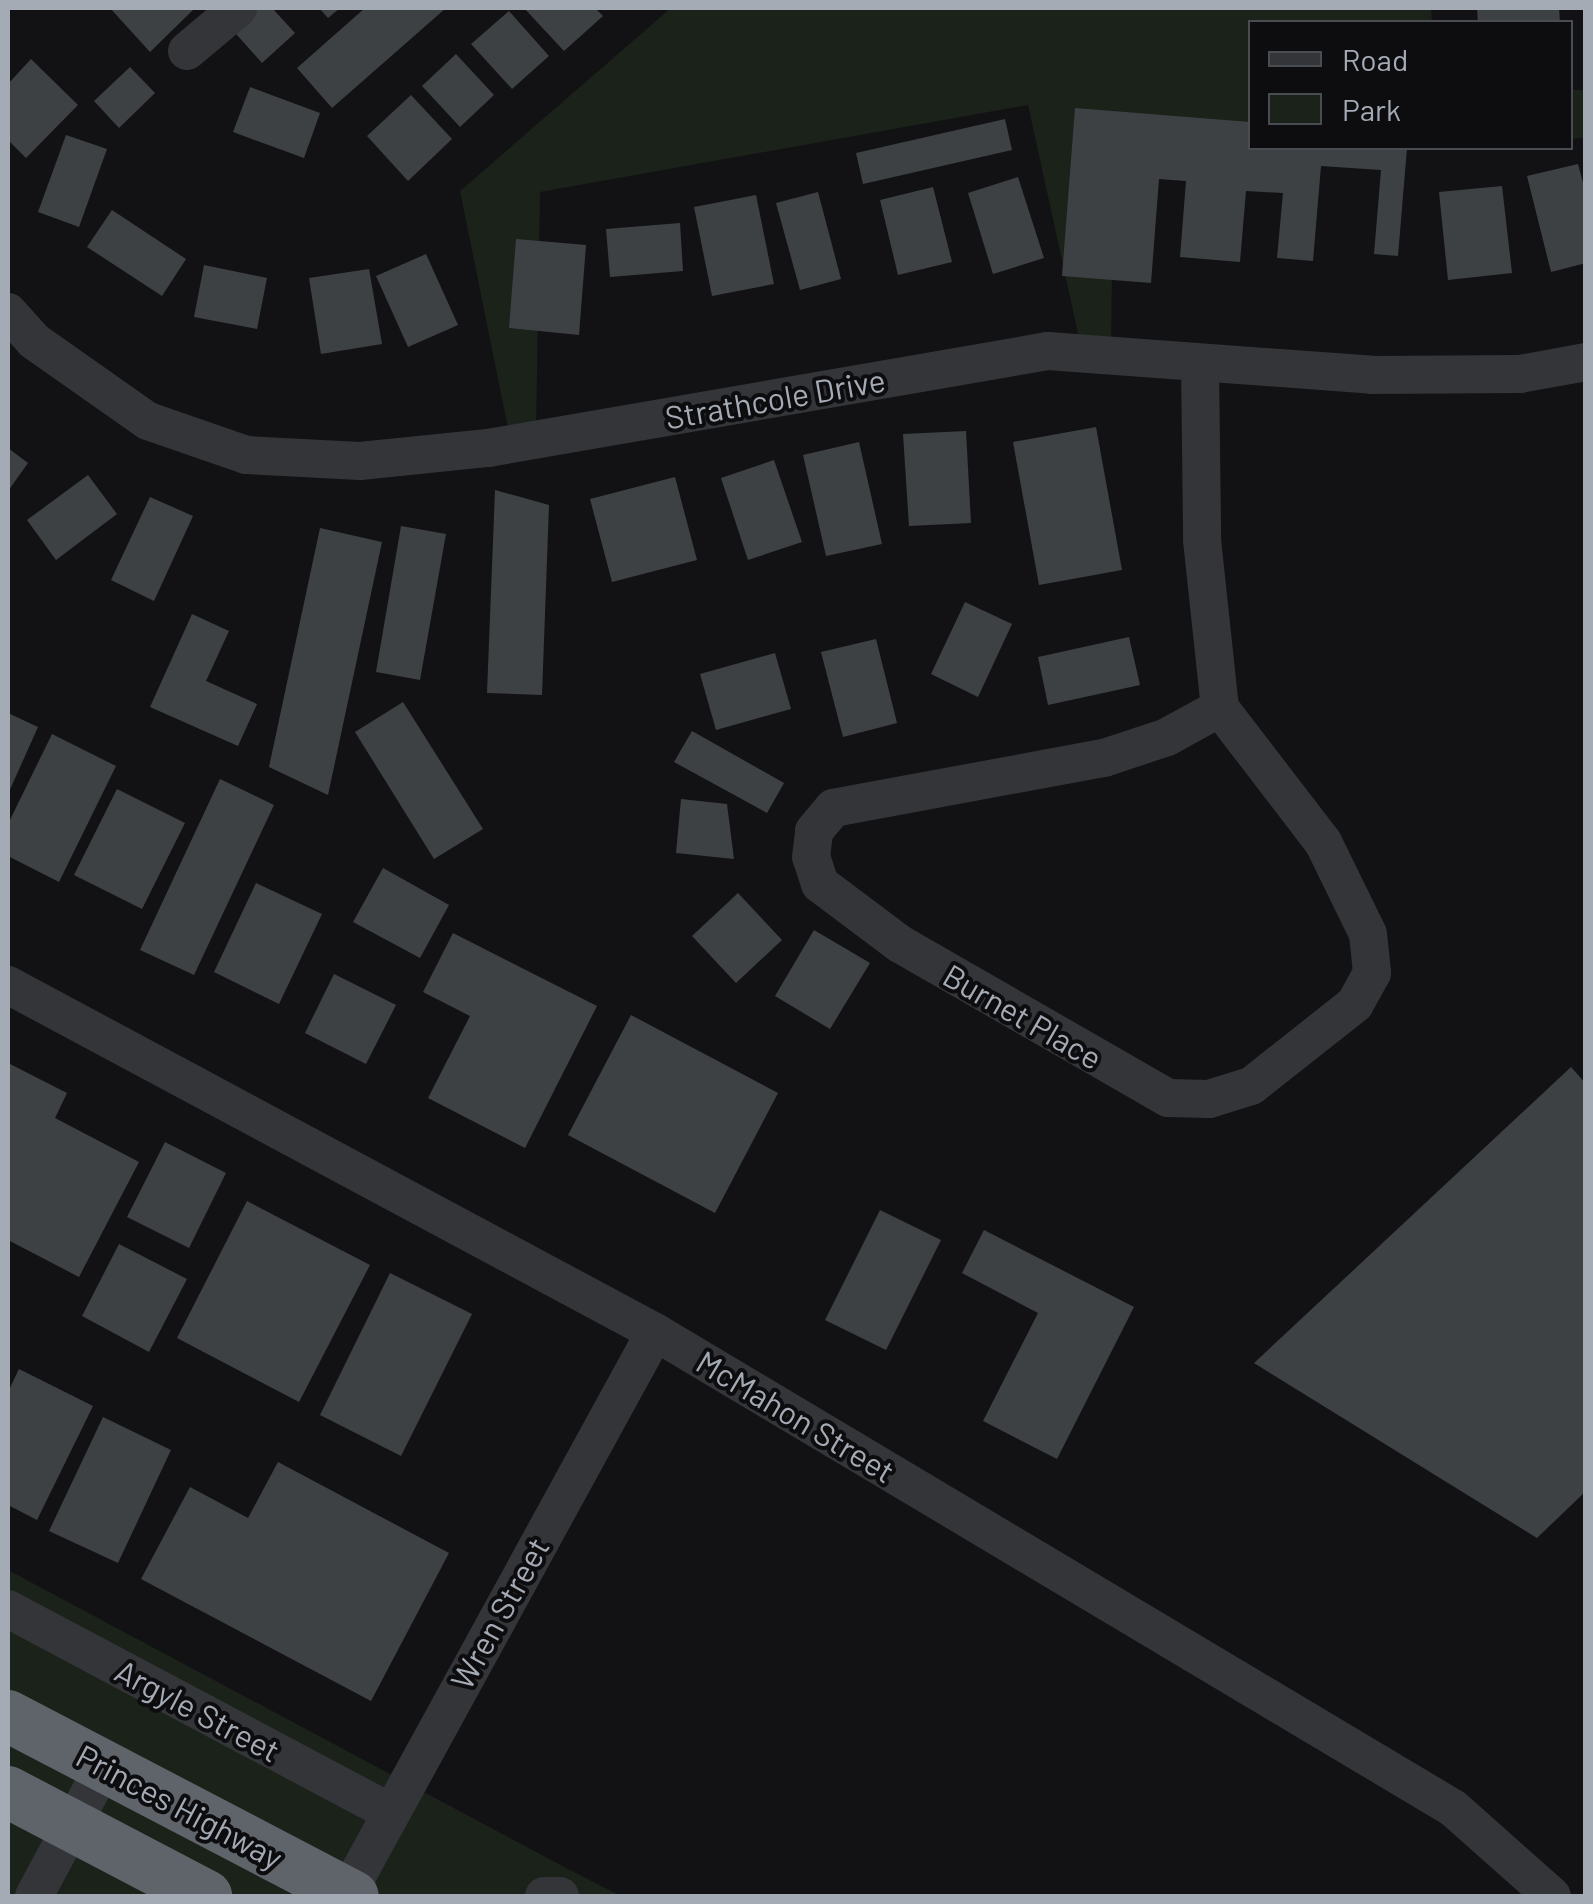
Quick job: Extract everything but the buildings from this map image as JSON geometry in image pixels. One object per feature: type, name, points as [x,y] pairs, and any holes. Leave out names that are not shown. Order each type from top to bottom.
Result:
[{"type":"highway","name":"Princes Highway","points":[[8,1716],[349,1895]]},
{"type":"highway","name":"Princes Highway","points":[[8,1792],[206,1896]]},
{"type":"street","points":[[187,52],[238,8]]},
{"type":"street","name":"Strathcole Drive","points":[[8,312],[34,342],[148,421],[246,454],[360,461],[488,448],[1048,350],[1372,375],[1520,374],[1586,362]]},
{"type":"street","points":[[1200,364],[1202,540],[1220,708]]},
{"type":"street","name":"Burnet Place","points":[[1220,708],[1323,842],[1368,934],[1372,973],[1355,1004],[1251,1086],[1209,1099],[1168,1098],[900,944],[820,884],[810,858],[814,832],[833,808],[1104,758],[1167,736],[1220,708]]},
{"type":"street","name":"McMahon Street","points":[[8,984],[655,1332],[1453,1808],[1552,1896]]},
{"type":"street","name":"Wren Street","points":[[349,1895],[389,1812],[655,1332]]},
{"type":"street","name":"Argyle Street","points":[[8,1608],[389,1812]]},
{"type":"street","points":[[40,1894],[104,1766]]},
{"type":"street","points":[[544,1896],[560,1896]]},
{"type":"green space","points":[[671,8],[1431,8],[1432,20],[1248,20],[1248,124],[1114,113],[1111,348],[1081,347],[1028,105],[540,192],[536,434],[510,438],[460,191]]},
{"type":"green space","points":[[1573,90],[1585,90],[1585,138],[1573,139]]},
{"type":"green space","points":[[8,1570],[568,1869],[621,1896],[8,1896]]}]
